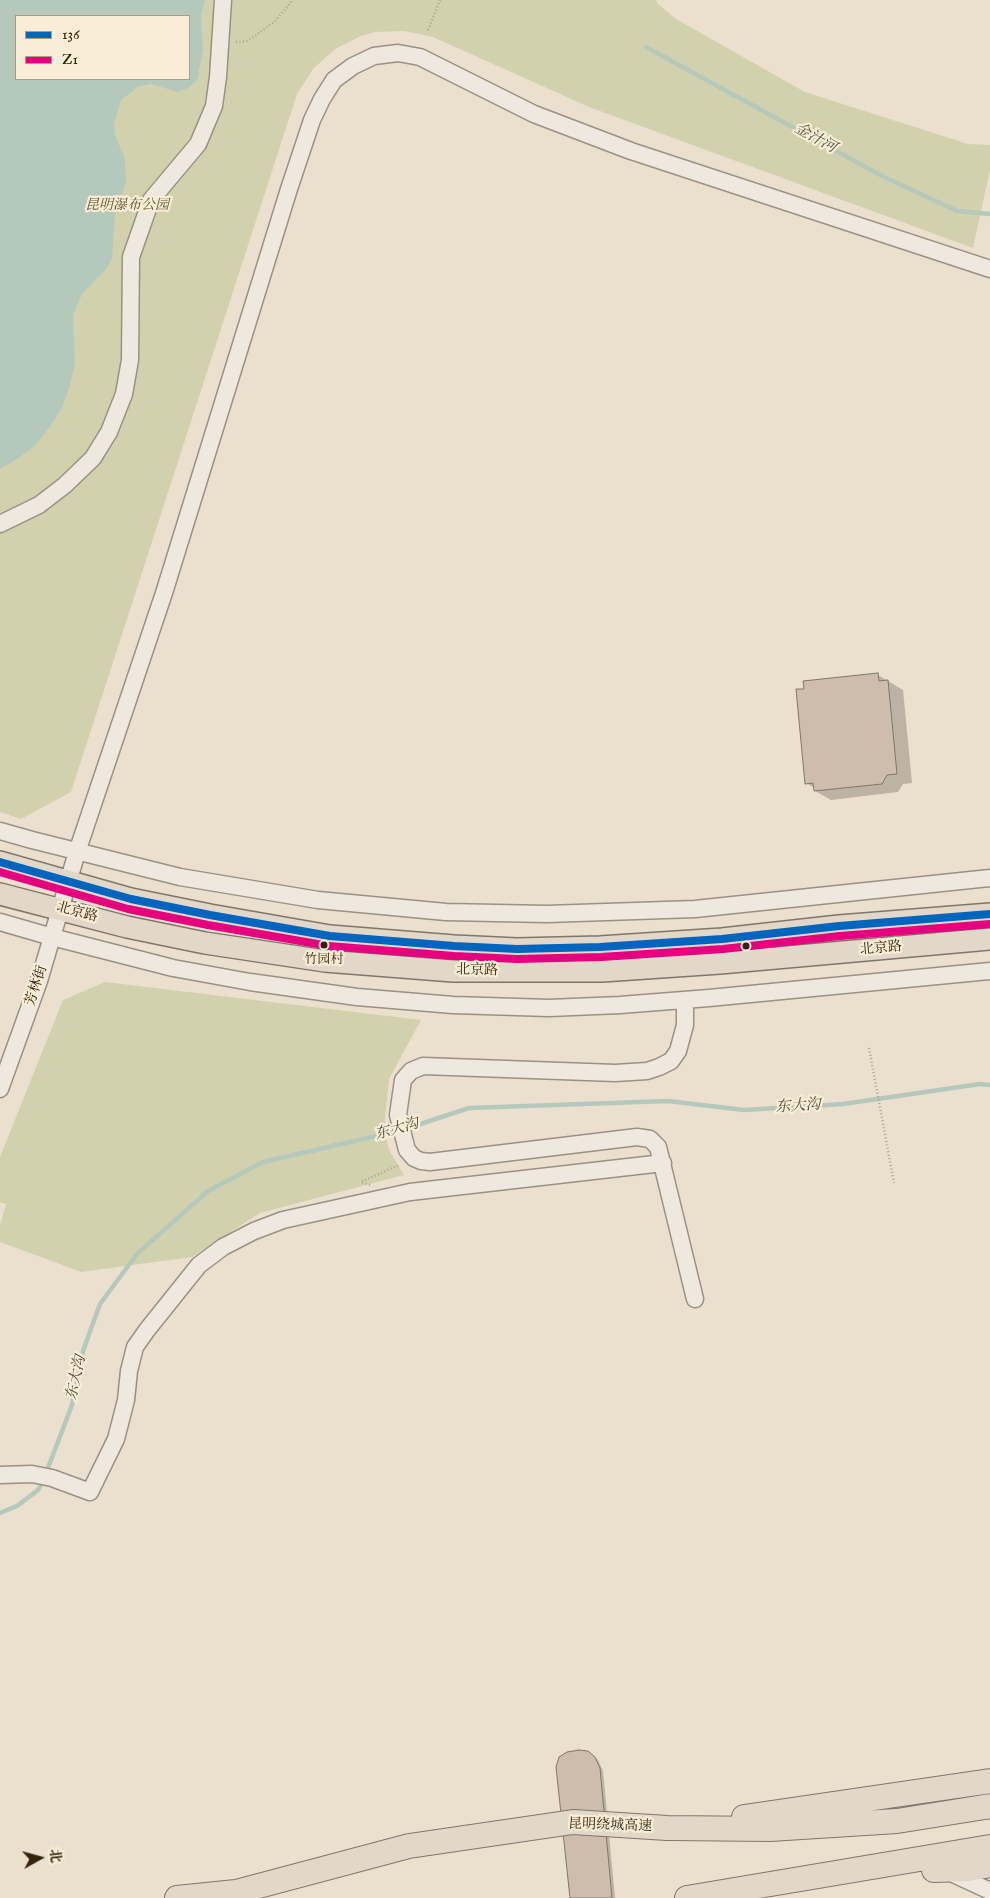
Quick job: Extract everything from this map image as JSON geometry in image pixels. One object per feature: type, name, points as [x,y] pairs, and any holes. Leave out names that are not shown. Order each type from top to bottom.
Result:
[{"type":"highway","points":[[667,1828],[990,1781]]},
{"type":"highway","name":"昆明绕城高速","points":[[177,1898],[236,1892],[408,1846],[573,1822],[667,1828],[770,1829],[897,1821],[990,1806]]},
{"type":"highway","points":[[687,1898],[990,1847]]},
{"type":"highway","points":[[830,1874],[968,1869],[990,1865]]},
{"type":"main road","name":"北京路","points":[[0,862],[131,899],[330,936],[454,946],[508,948],[600,947],[722,939],[839,926],[990,914]]},
{"type":"main road","name":"北京路","points":[[0,894],[127,927],[205,943],[325,961],[452,971],[602,971],[758,960],[990,939]]},
{"type":"street","points":[[0,524],[39,505],[66,485],[93,458],[109,432],[124,394],[130,360],[131,257],[151,200],[198,144],[214,106],[218,77],[223,0]]},
{"type":"street","name":"芳林街","points":[[0,1089],[39,981],[77,852],[164,594],[289,189],[312,120],[334,80],[353,66],[374,56],[398,53],[420,57],[534,114],[630,151],[990,269]]},
{"type":"street","points":[[0,831],[180,877],[318,900],[446,912],[546,914],[695,909],[990,878]]},
{"type":"street","points":[[0,922],[52,938],[183,970],[250,982],[358,996],[453,1005],[550,1008],[685,1000],[990,971]]},
{"type":"street","points":[[685,1000],[685,1026],[678,1051],[671,1061],[659,1067],[615,1073],[423,1066],[411,1071],[403,1080],[398,1115],[407,1150],[414,1158],[430,1162],[638,1136],[650,1139],[658,1147],[663,1163],[695,1300]]},
{"type":"street","points":[[0,1475],[32,1474],[52,1478],[90,1492],[116,1439],[126,1400],[128,1372],[135,1347],[199,1266],[223,1247],[254,1231],[283,1220],[410,1192],[663,1163]]},
{"type":"street","points":[[944,1870],[990,1891]]},
{"type":"path","points":[[220,44],[248,41],[275,21],[293,0]]},
{"type":"path","points":[[428,30],[440,0]]},
{"type":"path","points":[[869,1048],[894,1183]]},
{"type":"path","points":[[382,1198],[380,1187],[360,1182],[399,1165],[407,1150]]},
{"type":"green space","name":"昆明瀑布公园","points":[[0,0],[656,0],[658,4],[676,19],[805,92],[968,144],[990,145],[990,170],[973,248],[589,107],[433,37],[404,31],[375,32],[361,36],[335,49],[313,69],[297,94],[71,792],[21,819],[0,812]]},
{"type":"green space","points":[[105,982],[421,1020],[389,1079],[384,1129],[389,1150],[404,1175],[260,1213],[192,1257],[81,1272],[0,1242],[0,1225],[6,1204],[0,1202],[0,1157],[63,1000]]},
{"type":"shaded area","points":[[0,0],[205,0],[201,15],[203,50],[197,80],[188,88],[178,92],[151,84],[139,86],[121,100],[114,124],[115,135],[125,159],[126,182],[115,215],[112,258],[107,268],[82,294],[73,315],[75,363],[62,408],[35,446],[0,469]]},
{"type":"building","points":[[878,673],[879,681],[888,680],[897,774],[887,775],[882,784],[814,791],[813,783],[805,784],[796,689],[804,689],[803,681]]},
{"type":"building","points":[[588,1751],[595,1757],[600,1768],[612,1898],[570,1898],[556,1767],[559,1757],[567,1752]]},
{"type":"waterway","name":"金汁河","points":[[646,47],[884,177],[957,211],[990,214]]},
{"type":"waterway","name":"东大沟","points":[[405,1129],[469,1108],[668,1101],[744,1110],[843,1104],[980,1084],[990,1085]]},
{"type":"waterway","name":"东大沟","points":[[46,1473],[72,1405],[83,1351],[100,1304],[137,1254],[208,1191],[263,1162],[398,1131]]},
{"type":"waterway","name":"东大沟","points":[[0,1513],[17,1506],[38,1490],[43,1480]]},
{"type":"transit line","name":"136","points":[[0,862],[131,899],[210,915],[330,936],[454,946],[517,949],[600,947],[722,939],[839,926],[990,914]]},
{"type":"transit line","name":"Z1","points":[[0,872],[128,909],[208,925],[329,946],[454,956],[517,959],[601,957],[723,949],[840,936],[990,924]]},
{"type":"place","name":"竹园村","points":[[324,945]]}]
